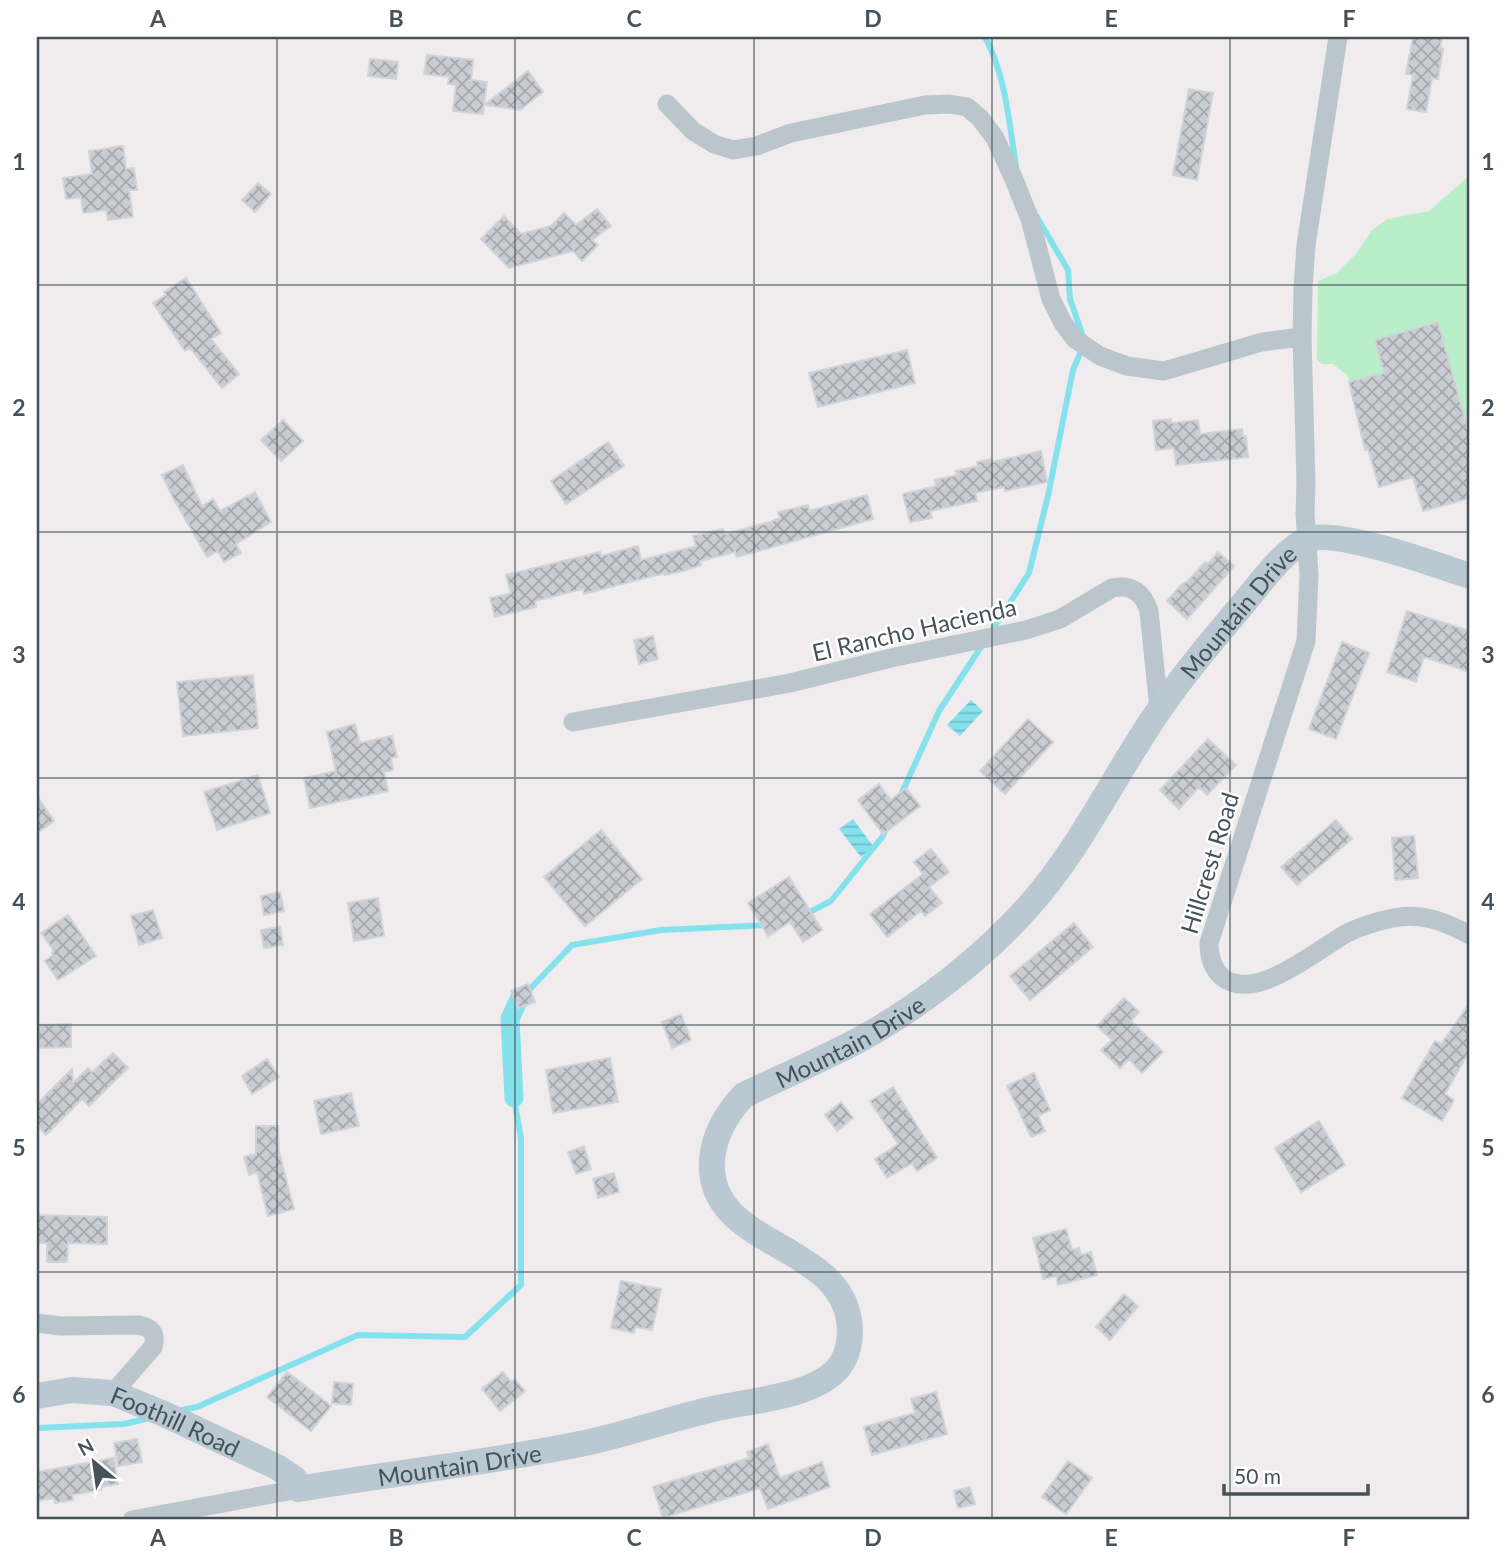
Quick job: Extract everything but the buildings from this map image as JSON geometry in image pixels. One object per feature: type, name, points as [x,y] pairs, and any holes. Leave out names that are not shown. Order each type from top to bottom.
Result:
[{"type":"main road","points":[[1307,539],[1376,546],[1470,576]]},
{"type":"main road","name":"Mountain Drive","points":[[298,1489],[581,1444],[710,1409],[797,1392],[830,1377],[848,1348],[848,1314],[839,1293],[822,1274],[740,1222],[723,1203],[713,1180],[711,1165],[719,1129],[744,1095],[859,1040],[904,1013],[946,982],[1028,908],[1055,875],[1159,709],[1185,673],[1276,564],[1307,539]]},
{"type":"main road","name":"Foothill Road","points":[[37,1396],[72,1390],[113,1393],[277,1468],[295,1479],[298,1489]]},
{"type":"street","name":"Mountain Drive","points":[[1307,539],[1304,514],[1306,420],[1302,337],[1306,245],[1338,37]]},
{"type":"street","points":[[667,104],[693,131],[714,144],[733,150],[756,146],[791,133],[925,105],[949,104],[967,107],[980,118],[995,138],[1030,219],[1051,299],[1075,339],[1100,356],[1127,366],[1164,371],[1262,342],[1302,337]]},
{"type":"street","name":"Hillcrest Road","points":[[1307,539],[1306,641],[1209,943],[1213,965],[1228,981],[1238,985],[1250,985],[1283,973],[1347,933],[1393,918],[1430,918],[1470,935]]},
{"type":"street","name":"El Rancho Hacienda","points":[[573,722],[790,683],[1026,629],[1060,619],[1112,588],[1122,586],[1131,588],[1146,601],[1159,709]]},
{"type":"street","points":[[37,1324],[138,1325],[147,1326],[153,1331],[153,1347],[113,1393]]},
{"type":"street","name":"Mountain Drive","points":[[132,1520],[298,1489]]},
{"type":"green space","points":[[1470,175],[1470,437],[1438,323],[1375,340],[1384,373],[1349,382],[1348,376],[1333,364],[1322,364],[1317,360],[1318,281],[1337,273],[1356,254],[1372,230],[1388,219],[1429,211]]},
{"type":"water","points":[[971,700],[983,711],[960,736],[947,725]]},
{"type":"water","points":[[853,819],[874,847],[861,857],[839,829]]},
{"type":"waterway","points":[[985,37],[1002,84],[1016,166]]},
{"type":"waterway","points":[[991,632],[1029,573],[1048,496],[1073,370],[1085,342],[1070,299],[1068,270],[1037,217]]},
{"type":"waterway","points":[[900,797],[939,711],[983,644]]},
{"type":"waterway","points":[[806,914],[831,901],[883,836],[887,826]]},
{"type":"waterway","points":[[526,993],[572,945],[661,930],[770,925]]},
{"type":"waterway","points":[[514,1098],[510,1019],[519,999]]},
{"type":"waterway","points":[[177,1411],[197,1407],[358,1335],[465,1337],[521,1285],[521,1139],[514,1098]]},
{"type":"waterway","points":[[37,1428],[124,1424],[150,1418]]}]
